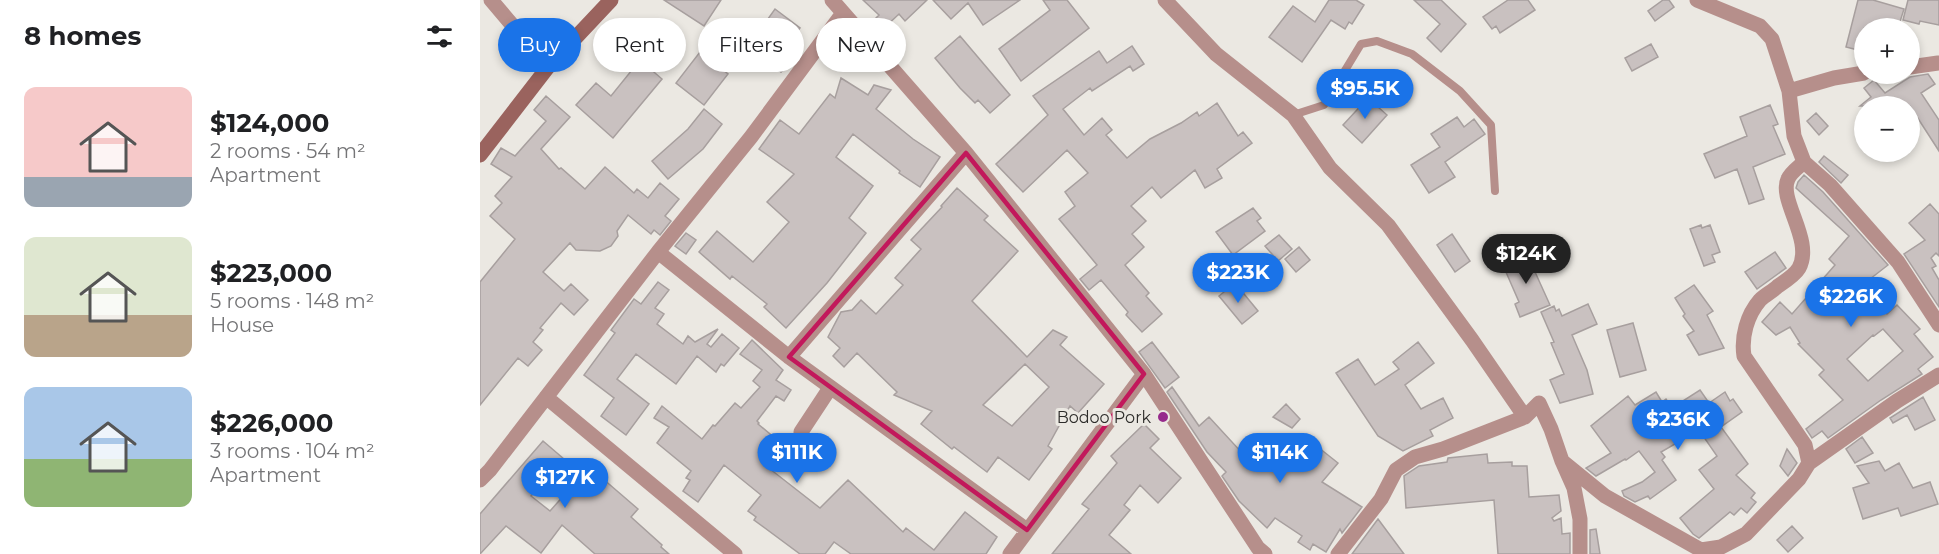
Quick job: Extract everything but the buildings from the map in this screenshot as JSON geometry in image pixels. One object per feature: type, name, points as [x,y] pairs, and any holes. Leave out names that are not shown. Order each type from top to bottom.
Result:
[{"type":"street","points":[[491,0],[506,18]]},
{"type":"street","points":[[581,32],[611,0]]},
{"type":"street","points":[[831,0],[966,153],[1144,374],[1259,552]]},
{"type":"street","points":[[1165,0],[1216,54],[1293,115],[1330,168],[1388,225],[1525,417]]},
{"type":"street","points":[[1697,0],[1760,26],[1772,39],[1789,91],[1794,136],[1804,162],[1830,184],[1898,262],[1939,325]]},
{"type":"street","points":[[483,470],[546,397],[658,252],[751,137],[843,13]]},
{"type":"street","points":[[1920,66],[1938,63]]},
{"type":"street","points":[[480,155],[544,72]]},
{"type":"street","points":[[1789,91],[1854,75]]},
{"type":"street","points":[[789,357],[966,153]]},
{"type":"street","points":[[1804,162],[1789,177],[1786,186],[1800,233],[1802,250],[1799,268],[1760,301],[1745,327],[1742,340],[1744,356],[1805,444],[1809,463]]},
{"type":"street","points":[[658,252],[789,357],[1027,530]]},
{"type":"street","points":[[1010,554],[1144,374]]},
{"type":"street","points":[[1562,461],[1605,496],[1701,550],[1721,547],[1746,534],[1799,479],[1809,463],[1897,401],[1939,375]]},
{"type":"street","points":[[801,432],[830,387]]},
{"type":"street","points":[[546,397],[735,554]]},
{"type":"street","points":[[1338,554],[1381,499],[1396,470],[1415,457],[1443,449],[1525,417],[1539,403],[1574,488],[1580,519],[1580,554]]},
{"type":"lane","points":[[1293,115],[1324,105],[1361,44],[1377,41],[1412,54],[1460,91],[1491,125],[1495,191]]},
{"type":"highlighted area","points":[[966,153],[1144,374],[1027,530],[789,357]]},
{"type":"place","name":"Bodoo Pork","points":[[1163,417]]}]
